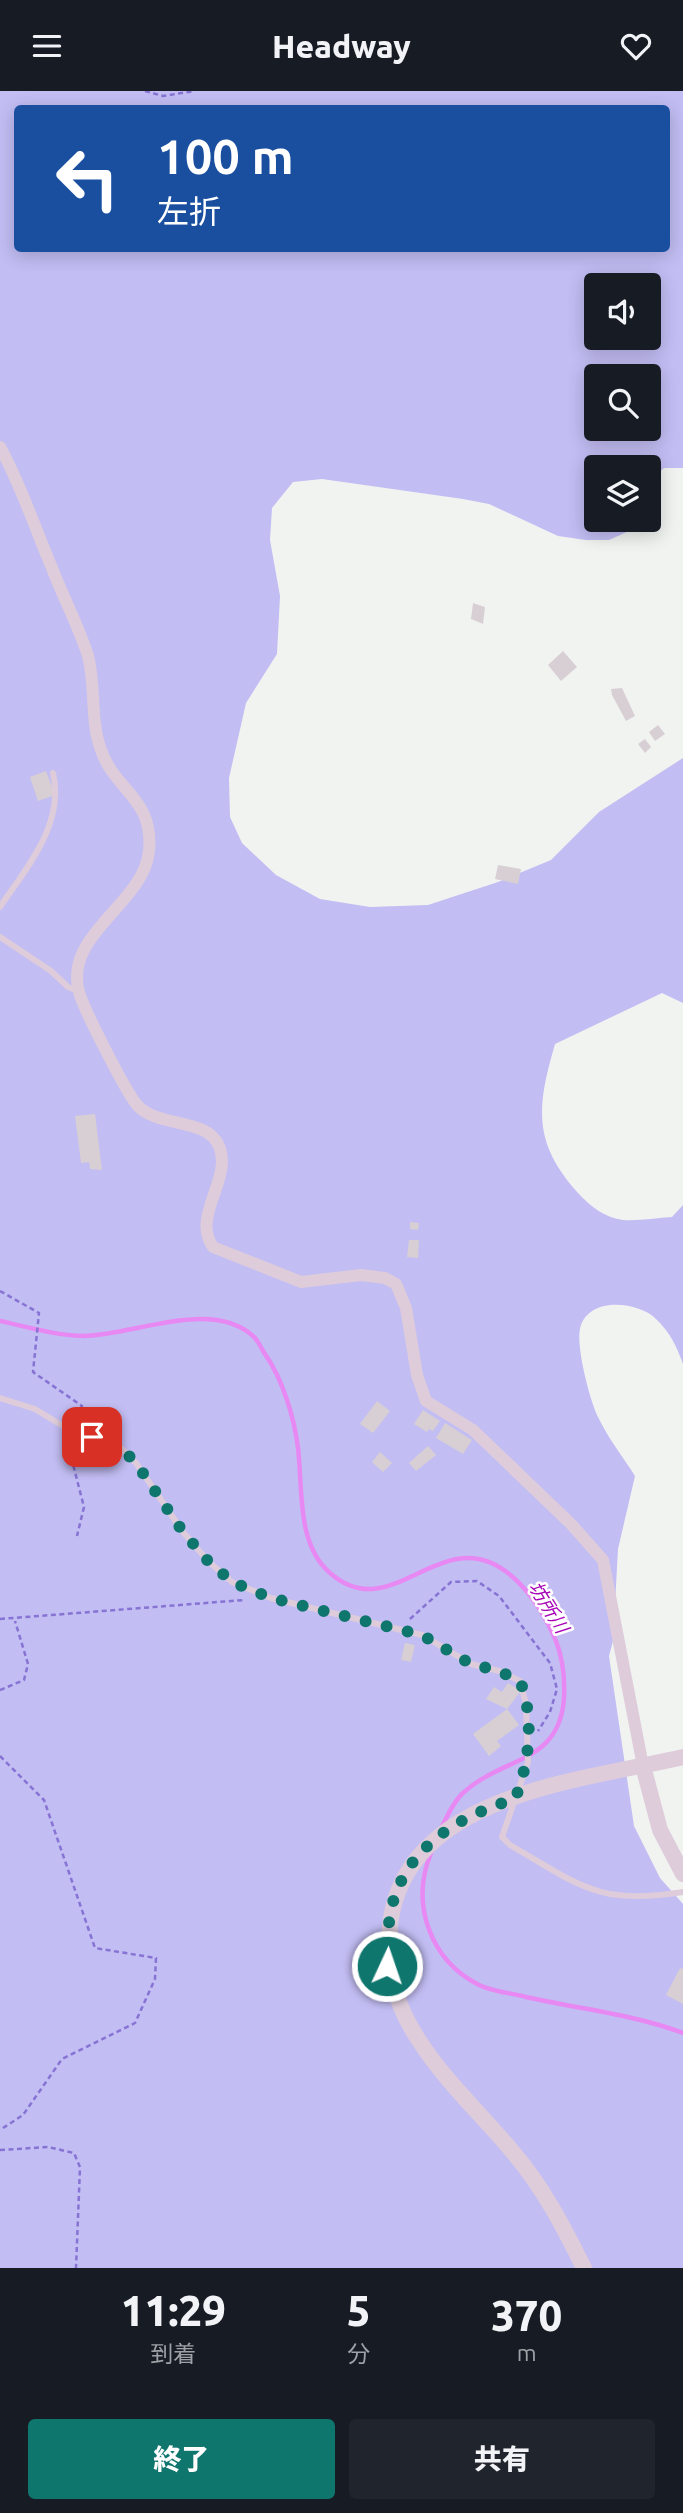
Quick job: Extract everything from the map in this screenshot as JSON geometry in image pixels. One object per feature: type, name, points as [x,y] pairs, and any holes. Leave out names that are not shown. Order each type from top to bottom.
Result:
[{"type":"street","points":[[0,447],[88,657],[99,748],[109,769],[133,793],[150,826],[149,854],[136,887],[97,931],[86,949],[79,964],[78,991],[137,1105],[157,1118],[202,1130],[219,1144],[223,1164],[208,1214],[206,1238],[213,1247],[301,1282],[338,1280],[361,1275],[385,1277],[396,1284],[406,1308],[417,1375],[426,1401],[473,1430],[571,1524],[603,1560],[643,1766],[660,1830],[683,1874]]},
{"type":"street","points":[[584,2268],[553,2203],[514,2152],[419,2041],[398,2000],[387,1966],[392,1903],[403,1877],[434,1838],[466,1817],[515,1799],[683,1757]]},
{"type":"lane","points":[[0,907],[40,845],[52,820],[58,793],[54,773]]},
{"type":"lane","points":[[0,937],[51,971],[68,987],[78,991]]},
{"type":"lane","points":[[0,1398],[35,1409],[68,1430],[120,1447],[136,1463],[191,1542],[232,1582],[271,1598],[422,1635],[471,1664],[499,1671],[520,1681],[526,1704],[527,1762],[502,1837],[510,1845],[586,1890],[644,1898],[683,1892]]},
{"type":"path","points":[[145,91],[163,96],[194,91]]},
{"type":"path","points":[[0,1291],[39,1313],[33,1372],[82,1406],[66,1437],[84,1507],[77,1536]]},
{"type":"path","points":[[400,1629],[451,1582],[477,1581],[499,1596],[550,1663],[556,1689],[550,1712],[540,1730],[527,1735]]},
{"type":"path","points":[[0,1619],[15,1620],[246,1600]]},
{"type":"path","points":[[0,1690],[24,1680],[28,1664],[15,1620]]},
{"type":"path","points":[[0,1756],[44,1800],[94,1948],[156,1958],[155,1979],[135,2023],[62,2059],[23,2115],[0,2130]]},
{"type":"path","points":[[0,2150],[48,2147],[74,2153],[80,2167],[76,2268]]},
{"type":"shaded area","points":[[0,91],[683,91],[683,468],[664,468],[661,471],[661,455],[584,455],[584,532],[627,532],[609,540],[558,536],[489,504],[463,499],[322,479],[293,482],[272,508],[270,540],[280,596],[277,654],[246,703],[229,778],[230,817],[242,843],[276,875],[320,899],[370,907],[428,905],[498,882],[551,860],[599,812],[683,758],[683,1003],[662,993],[555,1044],[545,1086],[542,1123],[552,1157],[563,1174],[578,1193],[604,1214],[623,1220],[672,1217],[683,1205],[683,1364],[665,1329],[656,1319],[638,1308],[614,1305],[592,1311],[585,1318],[579,1337],[588,1387],[598,1417],[635,1476],[618,1549],[613,1641],[609,1656],[634,1826],[660,1878],[683,1904],[683,2268],[0,2268]]},
{"type":"building","points":[[473,603],[485,607],[483,624],[471,619]]},
{"type":"building","points":[[563,651],[577,667],[561,681],[548,665]]},
{"type":"building","points":[[622,688],[635,716],[626,721],[611,689]]},
{"type":"building","points":[[658,725],[665,734],[655,741],[649,732]]},
{"type":"building","points":[[645,739],[651,747],[645,753],[638,744]]},
{"type":"building","points":[[46,771],[55,795],[38,801],[30,777]]},
{"type":"building","points":[[498,865],[521,869],[518,884],[495,879]]},
{"type":"building","points":[[95,1114],[102,1170],[90,1169],[89,1162],[81,1163],[75,1116]]},
{"type":"building","points":[[410,1222],[419,1223],[418,1230],[410,1229]]},
{"type":"building","points":[[409,1240],[419,1240],[418,1258],[407,1257]]},
{"type":"building","points":[[377,1401],[390,1411],[373,1433],[360,1424]]},
{"type":"building","points":[[423,1410],[440,1421],[433,1431],[429,1429],[427,1432],[414,1424]]},
{"type":"building","points":[[445,1423],[472,1440],[463,1454],[436,1438]]},
{"type":"building","points":[[428,1446],[436,1455],[416,1471],[409,1463]]},
{"type":"building","points":[[380,1452],[392,1463],[383,1472],[372,1462]]},
{"type":"building","points":[[405,1643],[415,1645],[411,1662],[401,1660]]},
{"type":"building","points":[[508,1683],[521,1691],[507,1709],[486,1699],[494,1687],[502,1692]]},
{"type":"building","points":[[507,1709],[519,1725],[497,1741],[501,1746],[489,1756],[473,1734]]},
{"type":"building","points":[[680,1968],[683,1969],[683,2004],[666,1995]]},
{"type":"waterway","name":"坊所川","points":[[0,1321],[83,1336],[193,1319],[215,1320],[235,1325],[253,1336],[282,1387],[296,1436],[306,1531],[311,1547],[330,1573],[347,1584],[363,1589],[379,1588],[441,1564],[474,1558],[505,1571],[518,1582],[541,1611],[558,1648],[564,1683],[560,1720],[541,1747],[479,1781],[463,1793],[453,1805],[441,1829]]},
{"type":"waterway","name":"坊所川","points":[[431,1853],[425,1872],[424,1911],[437,1946],[462,1974],[490,1989],[625,2016],[683,2033]]},
{"type":"route","points":[[92,1437],[120,1447],[136,1463],[183,1532],[208,1561],[232,1582],[271,1598],[422,1635],[471,1664],[499,1671],[520,1681],[526,1704],[527,1762],[525,1775],[515,1799],[466,1817],[434,1838],[413,1861],[392,1903],[387,1966]]}]
